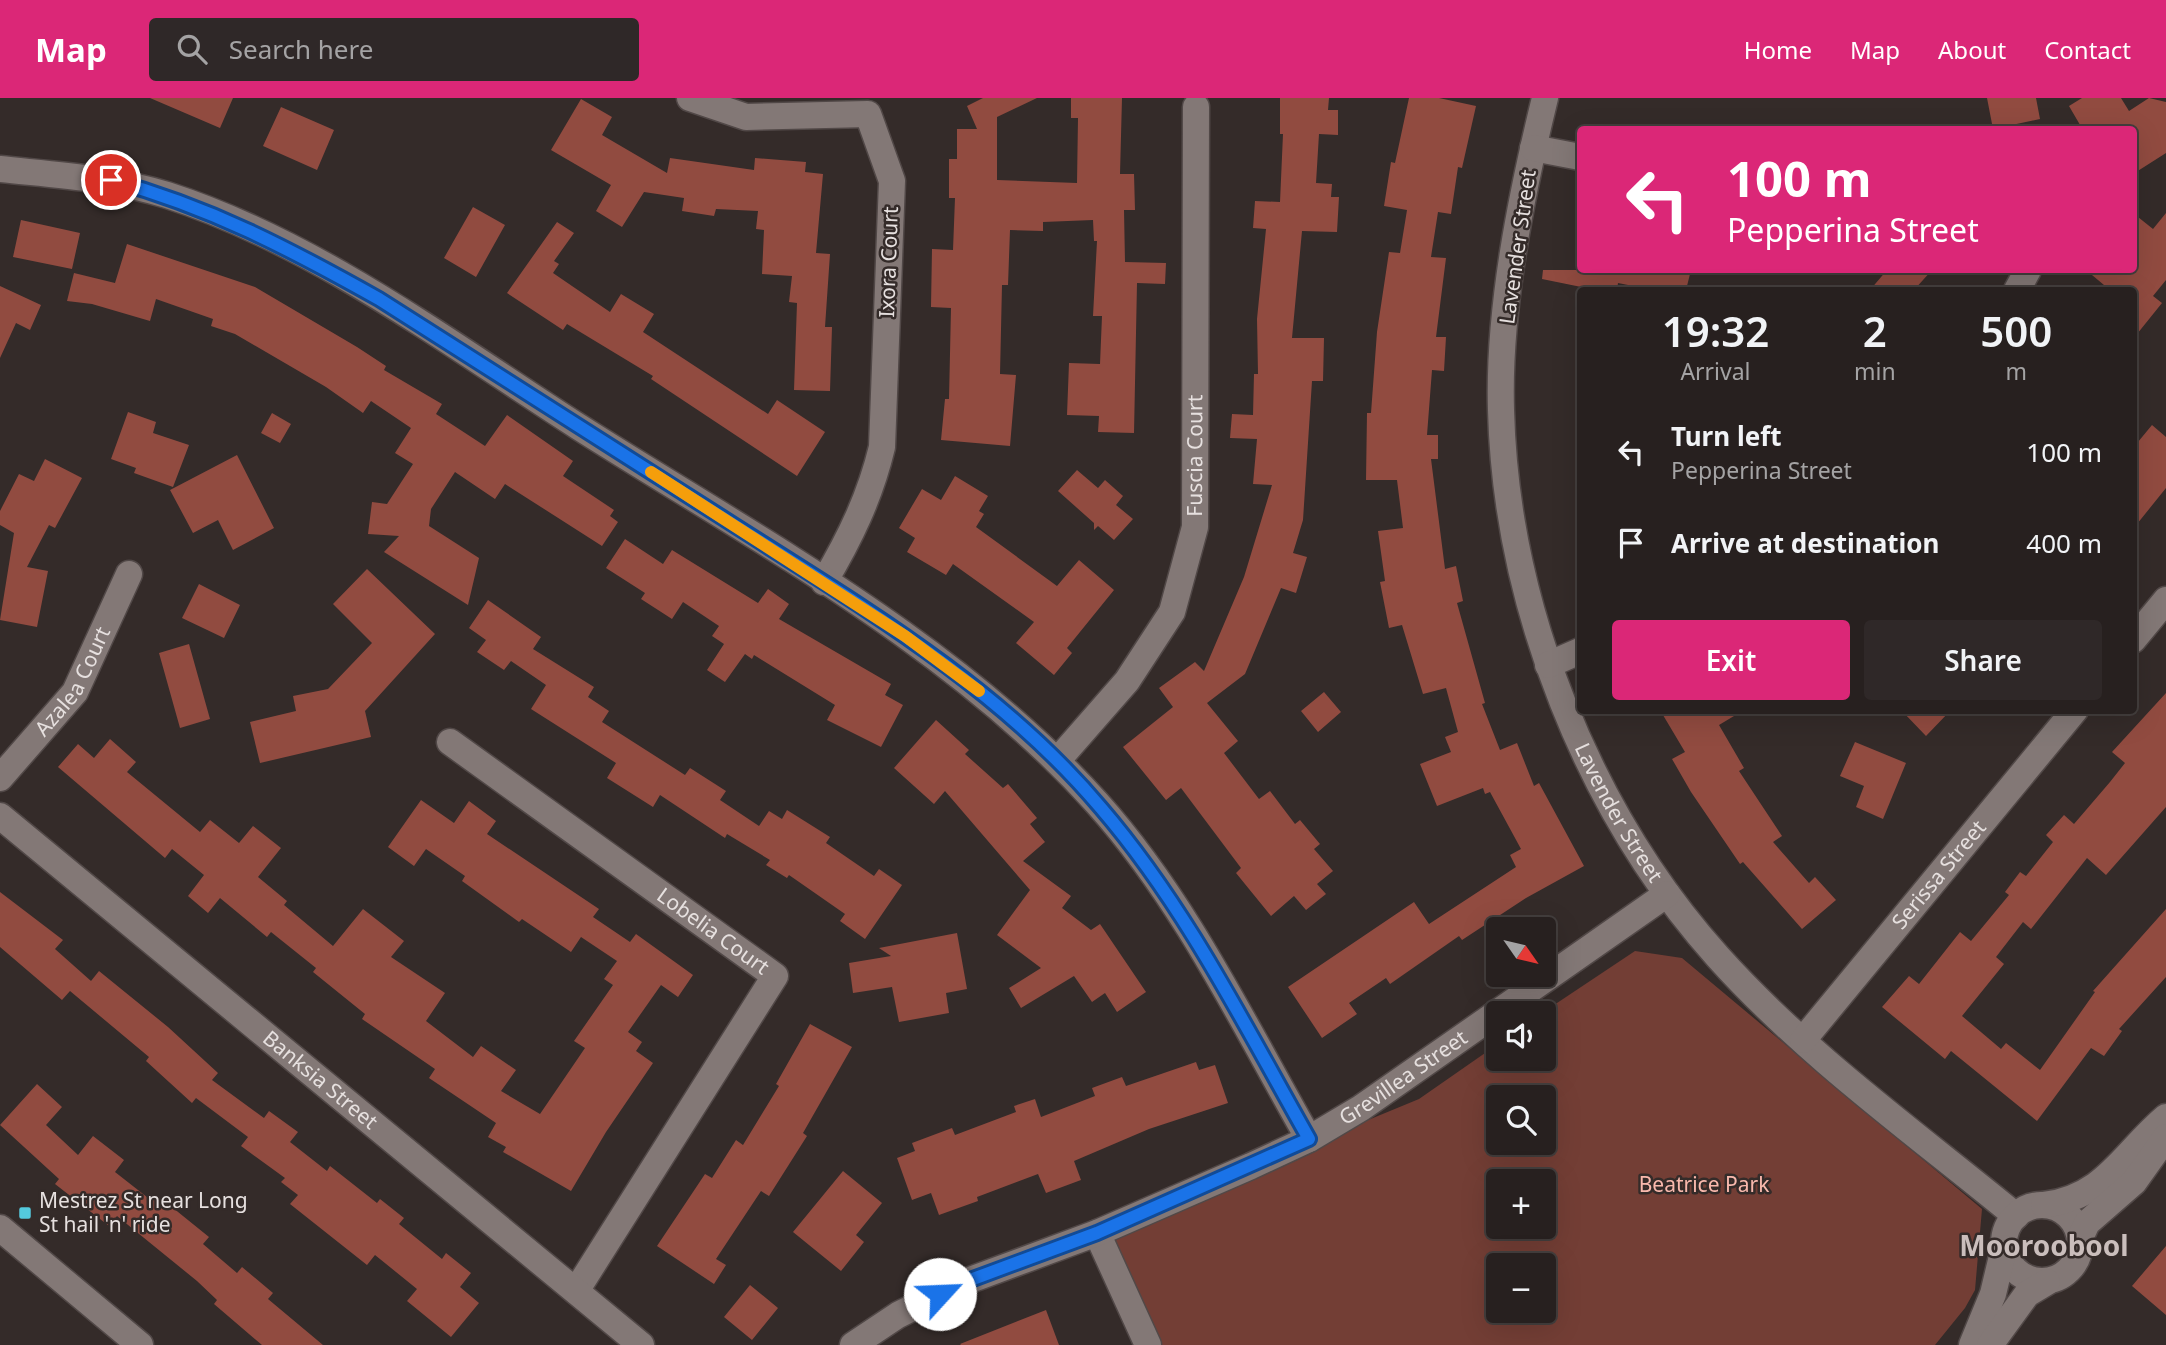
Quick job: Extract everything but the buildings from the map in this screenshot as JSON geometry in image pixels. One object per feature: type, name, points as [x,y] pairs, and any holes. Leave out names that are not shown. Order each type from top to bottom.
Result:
[{"type":"street","name":"Ixora Court","points":[[690,98],[746,117],[867,114],[892,181],[882,447],[872,489],[855,529],[824,582]]},
{"type":"street","name":"Lavender Street","points":[[1545,98],[1533,148],[1512,266],[1501,409],[1507,485],[1522,575],[1548,665],[1584,750],[1645,862],[1718,957],[1803,1040],[2016,1216]]},
{"type":"street","name":"Fuscia Court","points":[[1057,761],[1126,681],[1172,612],[1195,527],[1196,107]]},
{"type":"street","points":[[1533,148],[1577,156]]},
{"type":"street","points":[[0,169],[111,180],[168,196],[226,218],[297,252],[379,299],[824,582],[965,680],[1057,761],[1100,806],[1145,862],[1196,941],[1309,1139]]},
{"type":"street","name":"Azalea Court","points":[[0,778],[75,692],[129,574]]},
{"type":"street","points":[[2137,635],[2166,600]]},
{"type":"street","points":[[1548,665],[1577,652]]},
{"type":"street","name":"Serissa Street","points":[[1803,1040],[2072,714]]},
{"type":"street","name":"Lobelia Court","points":[[450,743],[775,976],[576,1291]]},
{"type":"street","name":"Banksia Street","points":[[0,816],[641,1345]]},
{"type":"street","name":"Grevillea Street","points":[[853,1345],[898,1315],[962,1283],[1097,1233],[1309,1139],[1360,1108],[1667,894]]},
{"type":"street","points":[[1972,1345],[1989,1307],[2005,1234],[2016,1216],[2031,1206],[2070,1201],[2093,1190],[2166,1117]]},
{"type":"street","points":[[2080,1238],[2093,1216],[2134,1182],[2166,1137]]},
{"type":"street","points":[[1990,1345],[2027,1294],[2069,1272],[2080,1250],[2077,1225],[2068,1215],[2044,1205]]},
{"type":"street","points":[[0,1228],[140,1345]]},
{"type":"street","points":[[1097,1233],[1148,1345]]},
{"type":"street","points":[[2004,1248],[2014,1270],[2035,1281],[2047,1282]]},
{"type":"green space","name":"Beatrice Park","points":[[1635,951],[1682,958],[1982,1209],[1975,1290],[1965,1308],[1935,1345],[1148,1345],[1087,1236],[1419,1099],[1486,1052],[1486,1071],[1556,1071],[1556,1004]]},
{"type":"slow traffic","points":[[651,472],[905,636],[979,691]]},
{"type":"place","name":"Mestrez St near Long St hail 'n' ride","points":[[25,1213]]},
{"type":"district","name":"Mooroobool","points":[[2044,1246]]},
{"type":"route","points":[[111,180],[168,196],[226,218],[297,252],[379,299],[905,636],[1014,720],[1100,806],[1145,862],[1196,941],[1309,1139],[1097,1233],[962,1283],[940,1294]]}]
